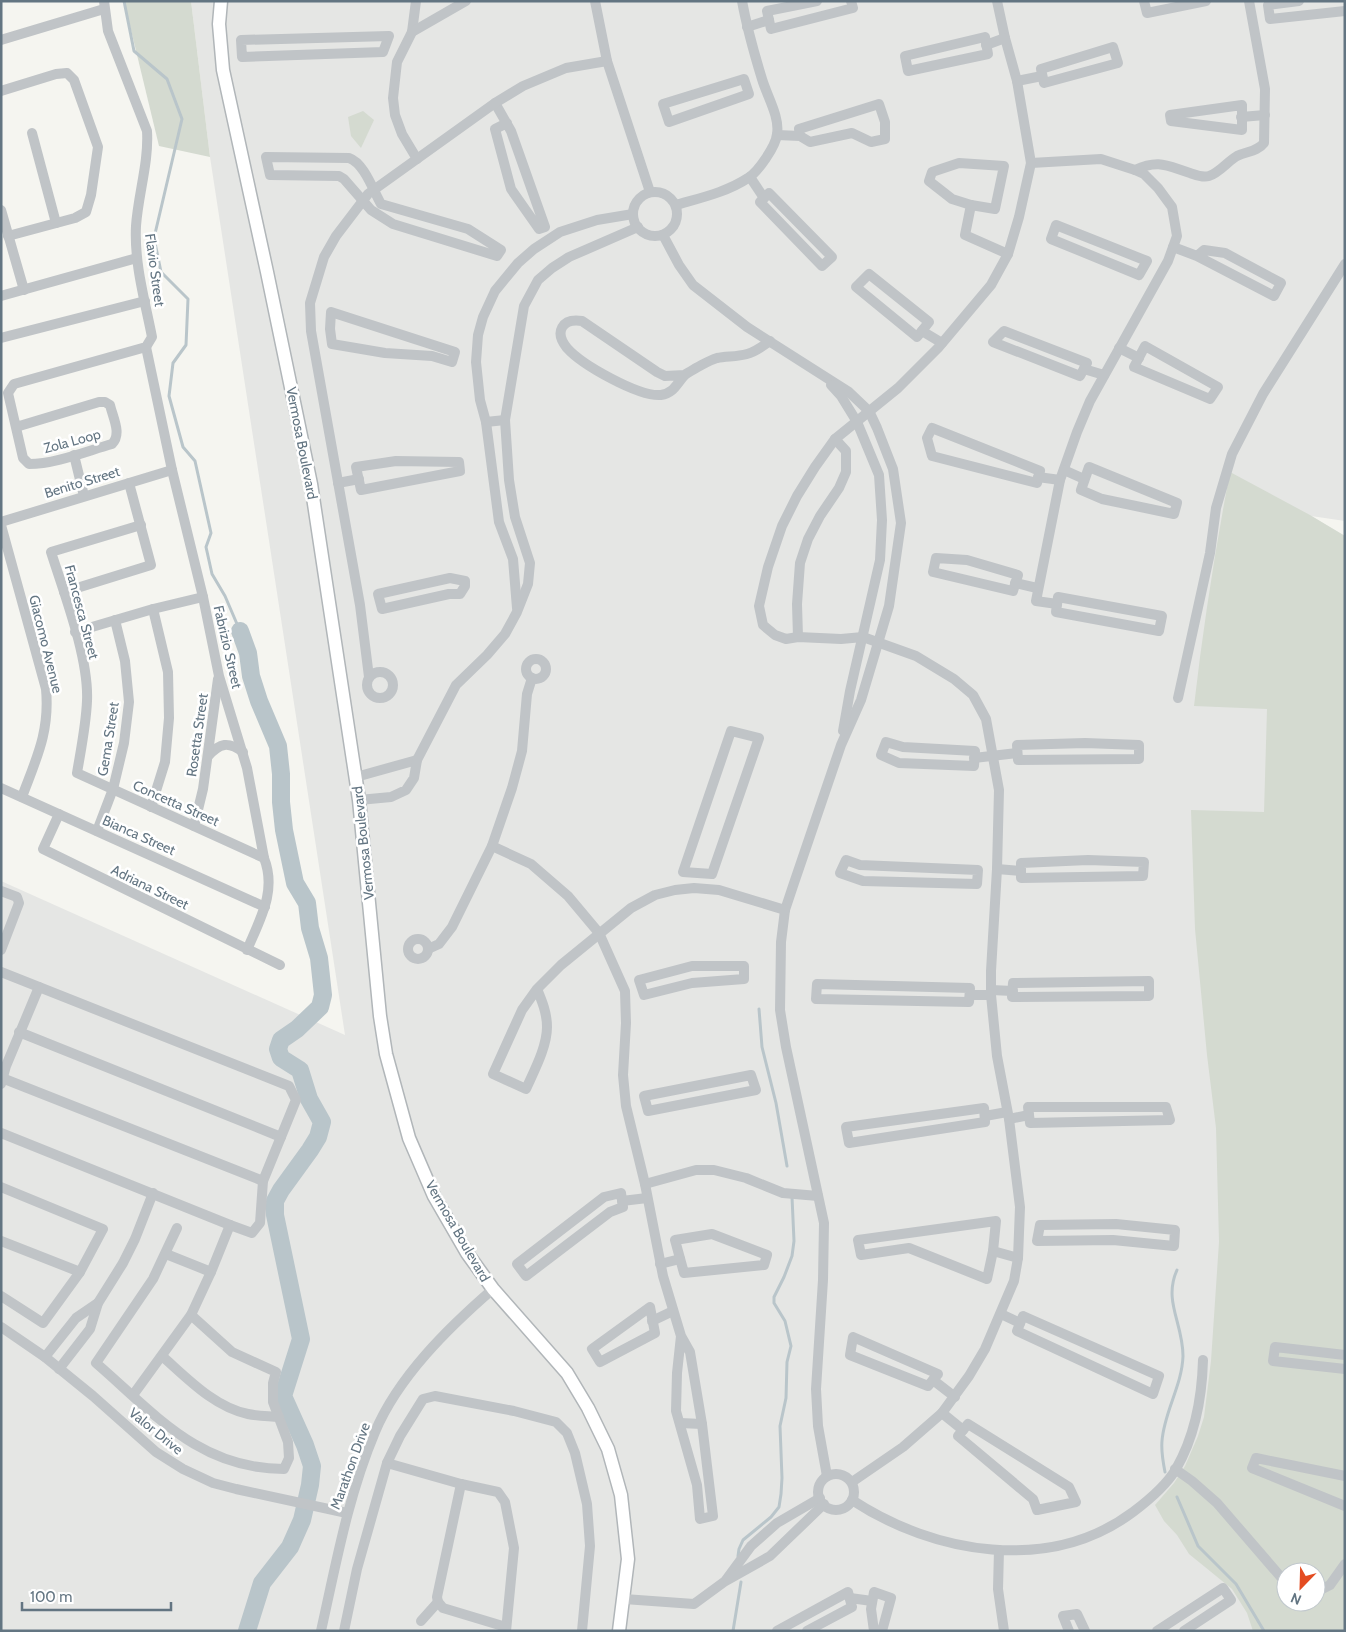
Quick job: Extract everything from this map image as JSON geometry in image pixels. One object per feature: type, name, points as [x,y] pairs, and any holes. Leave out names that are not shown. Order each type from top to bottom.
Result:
[{"type":"main road","name":"Vermosa Boulevard","points":[[221,1],[219,24],[223,70],[311,484],[359,800],[380,1016],[386,1054],[396,1095],[410,1138],[434,1196],[467,1253],[493,1290],[567,1374],[588,1408],[608,1449],[621,1495],[628,1559],[619,1631]]},
{"type":"street","points":[[416,1],[412,32],[398,62],[393,98],[395,115],[402,134],[417,159]]},
{"type":"street","points":[[412,32],[466,1]]},
{"type":"street","points":[[595,1],[607,61],[650,192]]},
{"type":"street","points":[[676,205],[723,190],[750,177],[764,161],[777,135],[774,109],[763,82],[747,27],[742,1]]},
{"type":"street","points":[[817,1],[767,11],[771,29],[853,8],[852,1]]},
{"type":"street","points":[[852,1482],[903,1448],[942,1413],[969,1376],[985,1349],[1014,1281],[1018,1258],[1020,1207],[1008,1115],[997,1056],[991,993],[999,790],[986,719],[973,695],[954,679],[916,656],[863,637],[841,639],[798,637],[786,639],[775,635],[763,625],[759,606],[768,567],[782,526],[814,467],[836,439],[898,388],[942,343],[991,285],[1008,254],[1019,217],[1031,163],[1017,81],[997,1]]},
{"type":"street","points":[[1144,1],[1147,13],[1206,1]]},
{"type":"street","points":[[1135,170],[1148,164],[1160,164],[1202,177],[1209,176],[1229,160],[1260,149],[1264,143],[1265,89],[1249,1]]},
{"type":"street","points":[[1299,1],[1268,4],[1270,19],[1345,12]]},
{"type":"street","points":[[1,40],[104,5]]},
{"type":"street","name":"Flavio Street","points":[[104,5],[108,31],[147,131],[136,229],[137,258],[152,337],[146,348]]},
{"type":"street","points":[[1253,16],[1269,13]]},
{"type":"street","points":[[747,27],[769,20]]},
{"type":"street","points":[[388,36],[386,45],[383,52],[242,57],[241,40],[388,36]]},
{"type":"street","points":[[985,38],[986,45],[988,54],[908,70],[906,56],[985,38]]},
{"type":"street","points":[[986,45],[1005,38]]},
{"type":"street","points":[[386,45],[403,50]]},
{"type":"street","points":[[1113,47],[1118,63],[1044,83],[1042,76],[1041,69],[1113,47]]},
{"type":"street","points":[[369,677],[360,605],[311,331],[310,303],[324,257],[336,236],[362,200],[373,190],[495,103],[523,86],[566,68],[607,61]]},
{"type":"street","points":[[1,91],[56,74],[67,73],[74,80],[98,147],[91,195],[86,212],[74,218],[8,236]]},
{"type":"street","points":[[1017,81],[1042,76]]},
{"type":"street","points":[[744,79],[747,87],[750,94],[668,122],[663,104],[744,79]]},
{"type":"street","points":[[747,87],[763,82]]},
{"type":"street","points":[[495,103],[507,123],[544,227],[539,229],[511,189],[495,129],[507,123]]},
{"type":"street","points":[[777,135],[800,136],[810,142],[852,133],[871,142],[885,139],[885,122],[878,104],[799,129],[800,136]]},
{"type":"street","points":[[1242,105],[1241,117],[1242,130],[1171,122],[1170,115],[1242,105]]},
{"type":"street","points":[[1241,117],[1265,116]]},
{"type":"street","points":[[32,133],[56,223]]},
{"type":"street","points":[[266,158],[349,158],[360,164],[381,204],[468,229],[501,250],[497,256],[393,224],[371,210],[362,200],[344,179],[339,176],[270,175],[266,158]]},
{"type":"street","points":[[1031,163],[1101,159],[1144,174],[1158,188],[1172,207],[1177,236],[1168,261],[1090,401],[1062,475],[1037,588],[1036,601],[1057,604]]},
{"type":"street","points":[[959,163],[1004,166],[995,209],[970,205],[952,199],[929,181],[932,172],[959,163]]},
{"type":"street","points":[[750,177],[764,198]]},
{"type":"street","points":[[650,192],[666,194],[676,205],[678,213],[674,227],[663,235],[649,235],[638,227],[633,214],[638,200],[650,192]]},
{"type":"street","points":[[769,193],[832,257],[822,266],[760,202],[764,198],[769,193]]},
{"type":"street","points":[[371,210],[381,204]]},
{"type":"street","points":[[970,205],[965,235],[1008,254]]},
{"type":"street","points":[[1,210],[24,290]]},
{"type":"street","points":[[517,612],[513,559],[499,522],[486,422],[480,400],[476,362],[478,335],[483,317],[495,291],[518,263],[534,249],[560,232],[597,220],[633,214]]},
{"type":"street","points":[[1056,225],[1146,262],[1142,269],[1139,275],[1051,239],[1056,225]]},
{"type":"street","points":[[359,800],[391,797],[406,790],[414,778],[417,760],[456,685],[487,655],[505,634],[517,612],[528,584],[530,563],[515,517],[509,480],[505,420],[524,306],[538,280],[552,268],[569,258],[638,227]]},
{"type":"street","points":[[663,235],[678,265],[693,285],[740,322],[849,392],[869,411],[893,468],[901,522],[889,606],[879,642],[861,700],[841,744],[785,910],[781,942],[780,1010],[786,1048],[824,1223],[824,1280],[816,1389],[818,1426],[827,1476]]},
{"type":"street","points":[[1173,247],[1197,256],[1274,296],[1281,283],[1226,253],[1204,250],[1197,256]]},
{"type":"street","points":[[1,296],[137,258]]},
{"type":"street","points":[[1178,698],[1210,553],[1216,508],[1232,454],[1262,394],[1345,264]]},
{"type":"street","points":[[1142,269],[1159,277]]},
{"type":"street","points":[[868,274],[930,322],[922,331],[917,336],[856,287],[868,274]]},
{"type":"street","points":[[1,338],[145,301]]},
{"type":"street","points":[[331,312],[455,352],[452,362],[432,356],[385,353],[332,344],[330,329],[331,312]]},
{"type":"street","points":[[685,375],[665,376],[582,321],[573,320],[566,322],[561,329],[562,340],[577,357],[627,386],[646,394],[662,395],[674,390],[685,375],[716,358],[747,354],[770,341]]},
{"type":"street","points":[[311,331],[330,329]]},
{"type":"street","points":[[922,331],[942,343]]},
{"type":"street","points":[[1004,331],[1087,363],[1084,370],[1080,376],[994,342],[1004,331]]},
{"type":"street","points":[[1145,346],[1218,387],[1210,399],[1134,367],[1138,358],[1145,346]]},
{"type":"street","name":"Zola Loop","points":[[16,427],[99,402],[105,402],[110,405],[117,434],[116,440],[112,444],[37,464],[29,464],[23,458],[8,393],[10,387],[14,384],[146,348]]},
{"type":"street","name":"Fabrizio Street","points":[[146,348],[172,470],[203,596],[219,676],[243,752],[264,858],[269,870],[270,886],[265,907],[247,950]]},
{"type":"street","points":[[1119,348],[1138,358]]},
{"type":"street","points":[[1084,370],[1104,375]]},
{"type":"street","points":[[820,372],[841,396],[857,422],[879,475],[882,520],[880,560],[850,691],[841,744]]},
{"type":"street","points":[[486,422],[505,420]]},
{"type":"street","points":[[932,428],[1040,472],[1038,477],[1037,483],[932,456],[927,438],[932,428]]},
{"type":"street","points":[[798,637],[797,604],[800,563],[808,539],[820,516],[839,488],[846,472],[846,451],[836,439]]},
{"type":"street","points":[[74,455],[84,496]]},
{"type":"street","points":[[396,461],[459,462],[460,471],[362,490],[359,479],[356,467],[396,461]]},
{"type":"street","points":[[1089,467],[1177,503],[1174,514],[1102,499],[1081,490],[1084,479],[1089,467]]},
{"type":"street","name":"Benito Street","points":[[1,522],[172,470]]},
{"type":"street","points":[[1038,477],[1062,475],[1084,479]]},
{"type":"street","points":[[338,483],[359,479]]},
{"type":"street","points":[[64,592],[151,565],[129,483]]},
{"type":"street","points":[[499,522],[515,517]]},
{"type":"street","name":"Francesca Street","points":[[77,773],[84,733],[87,699],[84,666],[51,552],[141,525]]},
{"type":"street","name":"Giacomo Avenue","points":[[1,526],[46,689],[47,706],[43,742],[22,797]]},
{"type":"street","points":[[936,558],[967,560],[1018,575],[1015,584],[1013,591],[934,572],[936,558]]},
{"type":"street","points":[[450,578],[465,581],[466,583],[458,595],[449,594],[382,609],[379,602],[378,594],[450,578]]},
{"type":"street","points":[[1015,584],[1037,588]]},
{"type":"street","points":[[75,632],[203,596]]},
{"type":"street","points":[[1058,597],[1162,616],[1159,631],[1056,612],[1057,604],[1058,597]]},
{"type":"street","points":[[360,605],[379,602]]},
{"type":"street","points":[[151,807],[165,762],[169,718],[168,672],[153,609]]},
{"type":"street","name":"Gema Street","points":[[97,831],[113,789],[124,743],[129,702],[125,661],[115,620]]},
{"type":"street","name":"Rosetta Street","points":[[194,826],[203,789],[219,676]]},
{"type":"street","points":[[428,949],[440,944],[452,927],[492,846],[512,788],[522,750],[528,694],[532,678]]},
{"type":"street","points":[[731,731],[759,738],[712,874],[700,874],[683,872],[731,731]]},
{"type":"street","points":[[886,742],[903,747],[974,751],[974,758],[974,766],[899,762],[881,756],[886,742]]},
{"type":"street","points":[[1085,743],[1139,745],[1140,760],[1018,760],[1017,753],[1017,746],[1085,743]]},
{"type":"street","points":[[208,756],[216,747],[223,745],[236,747],[243,752]]},
{"type":"street","points":[[974,758],[1017,753]]},
{"type":"street","points":[[356,777],[417,760]]},
{"type":"street","name":"Concetta Street","points":[[77,773],[264,858]]},
{"type":"street","name":"Bianca Street","points":[[1,788],[265,907]]},
{"type":"street","name":"Adriana Street","points":[[60,814],[43,849],[280,966]]},
{"type":"street","points":[[492,846],[531,864],[568,896],[599,933],[625,991],[626,1023],[623,1075],[626,1106],[645,1184],[660,1264],[681,1336],[690,1352],[702,1424],[713,1516],[700,1519],[696,1485],[676,1411],[677,1372],[681,1336]]},
{"type":"street","points":[[846,860],[860,865],[978,870],[978,876],[977,884],[862,881],[840,873],[846,860]]},
{"type":"street","points":[[1088,860],[1144,862],[1143,876],[1020,878],[1021,871],[1021,863],[1088,860]]},
{"type":"street","points":[[978,876],[1021,871]]},
{"type":"street","points":[[694,888],[700,874]]},
{"type":"street","points":[[537,989],[544,1007],[547,1028],[540,1057],[526,1089],[493,1074],[522,1010],[537,989],[562,965],[632,908],[655,895],[694,888],[720,890],[785,910]]},
{"type":"street","points":[[1,891],[17,897],[19,903],[1,950]]},
{"type":"street","points":[[692,966],[744,966],[744,979],[692,982],[644,995],[641,987],[639,980],[692,966]]},
{"type":"street","points":[[1,972],[289,1086],[296,1100],[263,1181],[260,1223],[252,1233],[1,1133]]},
{"type":"street","points":[[1149,981],[1149,996],[1012,997],[1013,991],[1013,983],[1149,981]]},
{"type":"street","points":[[817,984],[970,988],[970,995],[969,1002],[816,999],[817,984]]},
{"type":"street","points":[[39,987],[19,1032],[2,1082],[263,1181]]},
{"type":"street","points":[[625,991],[641,987]]},
{"type":"street","points":[[970,995],[1013,991]]},
{"type":"street","points":[[19,1032],[281,1137]]},
{"type":"street","points":[[751,1076],[756,1090],[648,1111],[645,1104],[644,1096],[751,1076]]},
{"type":"street","points":[[626,1106],[645,1104]]},
{"type":"street","points":[[1166,1106],[1170,1120],[1030,1123],[1029,1115],[1028,1107],[1166,1106]]},
{"type":"street","points":[[984,1108],[984,1116],[985,1122],[849,1143],[846,1127],[984,1108]]},
{"type":"street","points":[[984,1116],[1029,1115]]},
{"type":"street","points":[[645,1184],[696,1170],[714,1170],[746,1178],[783,1193],[818,1196]]},
{"type":"street","points":[[1,1187],[103,1229],[80,1272],[43,1323],[1,1296]]},
{"type":"street","points":[[59,1369],[90,1329],[98,1303],[123,1263],[135,1239],[153,1193]]},
{"type":"street","points":[[621,1194],[622,1201],[622,1207],[610,1212],[526,1276],[517,1264],[604,1197],[621,1194]]},
{"type":"street","points":[[622,1201],[647,1198]]},
{"type":"street","points":[[996,1221],[993,1251],[987,1279],[909,1248],[861,1254],[858,1240],[996,1221]]},
{"type":"street","points":[[1106,1224],[1175,1230],[1174,1246],[1113,1240],[1037,1241],[1039,1233],[1040,1226],[1106,1224]]},
{"type":"street","points":[[133,1395],[191,1314],[230,1225]]},
{"type":"street","points":[[176,1228],[166,1254],[140,1299],[96,1363],[171,1429],[194,1445],[219,1456],[268,1469],[284,1468],[290,1458],[288,1442],[273,1402],[273,1383],[276,1372],[232,1352],[191,1314]]},
{"type":"street","points":[[1020,1233],[1039,1233]]},
{"type":"street","points":[[712,1234],[767,1255],[764,1265],[684,1273],[680,1258],[675,1240],[712,1234]]},
{"type":"street","points":[[1,1241],[80,1272]]},
{"type":"street","points":[[993,1251],[1018,1258]]},
{"type":"street","points":[[166,1254],[211,1272]]},
{"type":"street","points":[[660,1264],[680,1258]]},
{"type":"street","name":"Marathon Drive","points":[[321,1631],[347,1513],[375,1431],[399,1389],[430,1348],[462,1315],[493,1290]]},
{"type":"street","points":[[45,1357],[76,1318],[98,1303]]},
{"type":"street","points":[[650,1307],[652,1322],[654,1333],[600,1362],[592,1348],[650,1307]]},
{"type":"street","points":[[652,1322],[673,1312]]},
{"type":"street","points":[[1001,1314],[1020,1323]]},
{"type":"street","points":[[1023,1316],[1159,1376],[1153,1394],[1017,1331],[1020,1323],[1023,1316]]},
{"type":"street","name":"Valor Drive","points":[[1,1327],[45,1357],[93,1396],[156,1452],[183,1469],[213,1483],[347,1513]]},
{"type":"street","points":[[853,1337],[938,1374],[933,1380],[928,1386],[850,1354],[853,1337]]},
{"type":"street","points":[[1345,1355],[1275,1347],[1273,1361],[1345,1369]]},
{"type":"street","points":[[162,1356],[210,1396],[228,1407],[247,1414],[278,1417]]},
{"type":"street","points":[[852,1500],[886,1521],[923,1536],[961,1546],[999,1550],[1049,1548],[1096,1534],[1119,1522],[1140,1507],[1153,1496],[1176,1470],[1196,1416],[1203,1360]]},
{"type":"street","points":[[933,1380],[955,1396]]},
{"type":"street","points":[[344,1631],[357,1569],[387,1462],[400,1436],[424,1399],[435,1396],[556,1422],[567,1433],[576,1453],[587,1504],[590,1546],[582,1631]]},
{"type":"street","points":[[942,1413],[963,1430]]},
{"type":"street","points":[[680,1423],[702,1424]]},
{"type":"street","points":[[968,1424],[1069,1486],[1076,1502],[1037,1510],[1033,1498],[958,1436],[963,1430],[968,1424]]},
{"type":"street","points":[[1345,1476],[1256,1458],[1252,1468],[1345,1506]]},
{"type":"street","points":[[387,1462],[461,1484],[498,1492],[505,1502],[514,1548],[506,1629],[443,1608],[438,1602],[437,1597],[461,1484]]},
{"type":"street","points":[[1176,1470],[1217,1503],[1276,1571]]},
{"type":"street","points":[[844,1475],[852,1482],[854,1488],[852,1500],[844,1508],[833,1509],[822,1501],[818,1493],[820,1483],[827,1476],[844,1475]]},
{"type":"street","points":[[724,1582],[751,1546],[777,1523],[822,1501]]},
{"type":"street","points":[[624,1599],[694,1604],[724,1582],[770,1556],[822,1501]]},
{"type":"street","points":[[999,1550],[998,1589],[1004,1631]]},
{"type":"street","points":[[1326,1587],[1330,1585],[1345,1564]]},
{"type":"street","points":[[1157,1631],[1223,1588],[1231,1600],[1184,1631]]},
{"type":"street","points":[[777,1631],[848,1592],[852,1607],[807,1631]]},
{"type":"street","points":[[874,1631],[872,1618],[874,1592],[891,1598],[882,1631]]},
{"type":"street","points":[[850,1598],[872,1601]]},
{"type":"street","points":[[421,1621],[438,1602]]},
{"type":"street","points":[[1069,1631],[1063,1616],[1078,1614],[1084,1631]]},
{"type":"shaded area","points":[[124,1],[191,1],[210,157],[159,146]]},
{"type":"shaded area","points":[[191,1],[1345,1],[1345,521],[1311,516],[1345,536],[1345,1631],[1,1631],[1,881],[345,1035],[210,157]]},
{"type":"shaded area","points":[[363,111],[374,120],[361,148],[351,136],[348,117]]},
{"type":"shaded area","points":[[1230,472],[1345,536],[1345,1631],[1253,1631],[1247,1613],[1232,1589],[1189,1554],[1177,1535],[1164,1521],[1155,1505],[1174,1483],[1185,1466],[1204,1417],[1211,1361],[1219,1242],[1216,1128],[1195,929],[1191,810],[1264,812],[1267,709],[1194,706],[1210,589]]},
{"type":"waterway","points":[[124,1],[134,51],[167,79],[182,119],[154,238],[161,272],[188,299],[186,345],[173,363],[169,396],[183,447],[195,461],[211,533],[206,547],[212,574],[225,596],[240,631]]},
{"type":"waterway","points":[[240,631],[248,653],[251,676],[259,701],[278,746],[284,830],[295,883],[307,903],[310,928],[319,958],[323,995],[320,1007],[297,1029],[281,1040],[278,1049],[281,1058],[300,1070],[309,1099],[322,1122],[318,1137],[275,1201],[275,1215],[301,1339],[283,1396],[305,1445],[312,1466],[310,1485],[302,1520],[290,1547],[262,1583],[247,1631]]},
{"type":"waterway","points":[[759,1009],[762,1047],[776,1103],[787,1166]]},
{"type":"waterway","points":[[738,1556],[743,1540],[771,1517],[779,1507],[781,1494],[780,1426],[786,1398],[787,1362],[791,1346],[785,1321],[774,1303],[774,1297],[792,1256],[794,1241],[792,1197]]},
{"type":"waterway","points":[[1165,1472],[1162,1449],[1163,1430],[1180,1378],[1183,1356],[1172,1292],[1177,1270]]},
{"type":"waterway","points":[[1177,1497],[1198,1546],[1236,1584],[1264,1631]]},
{"type":"waterway","points":[[733,1631],[741,1582]]}]
